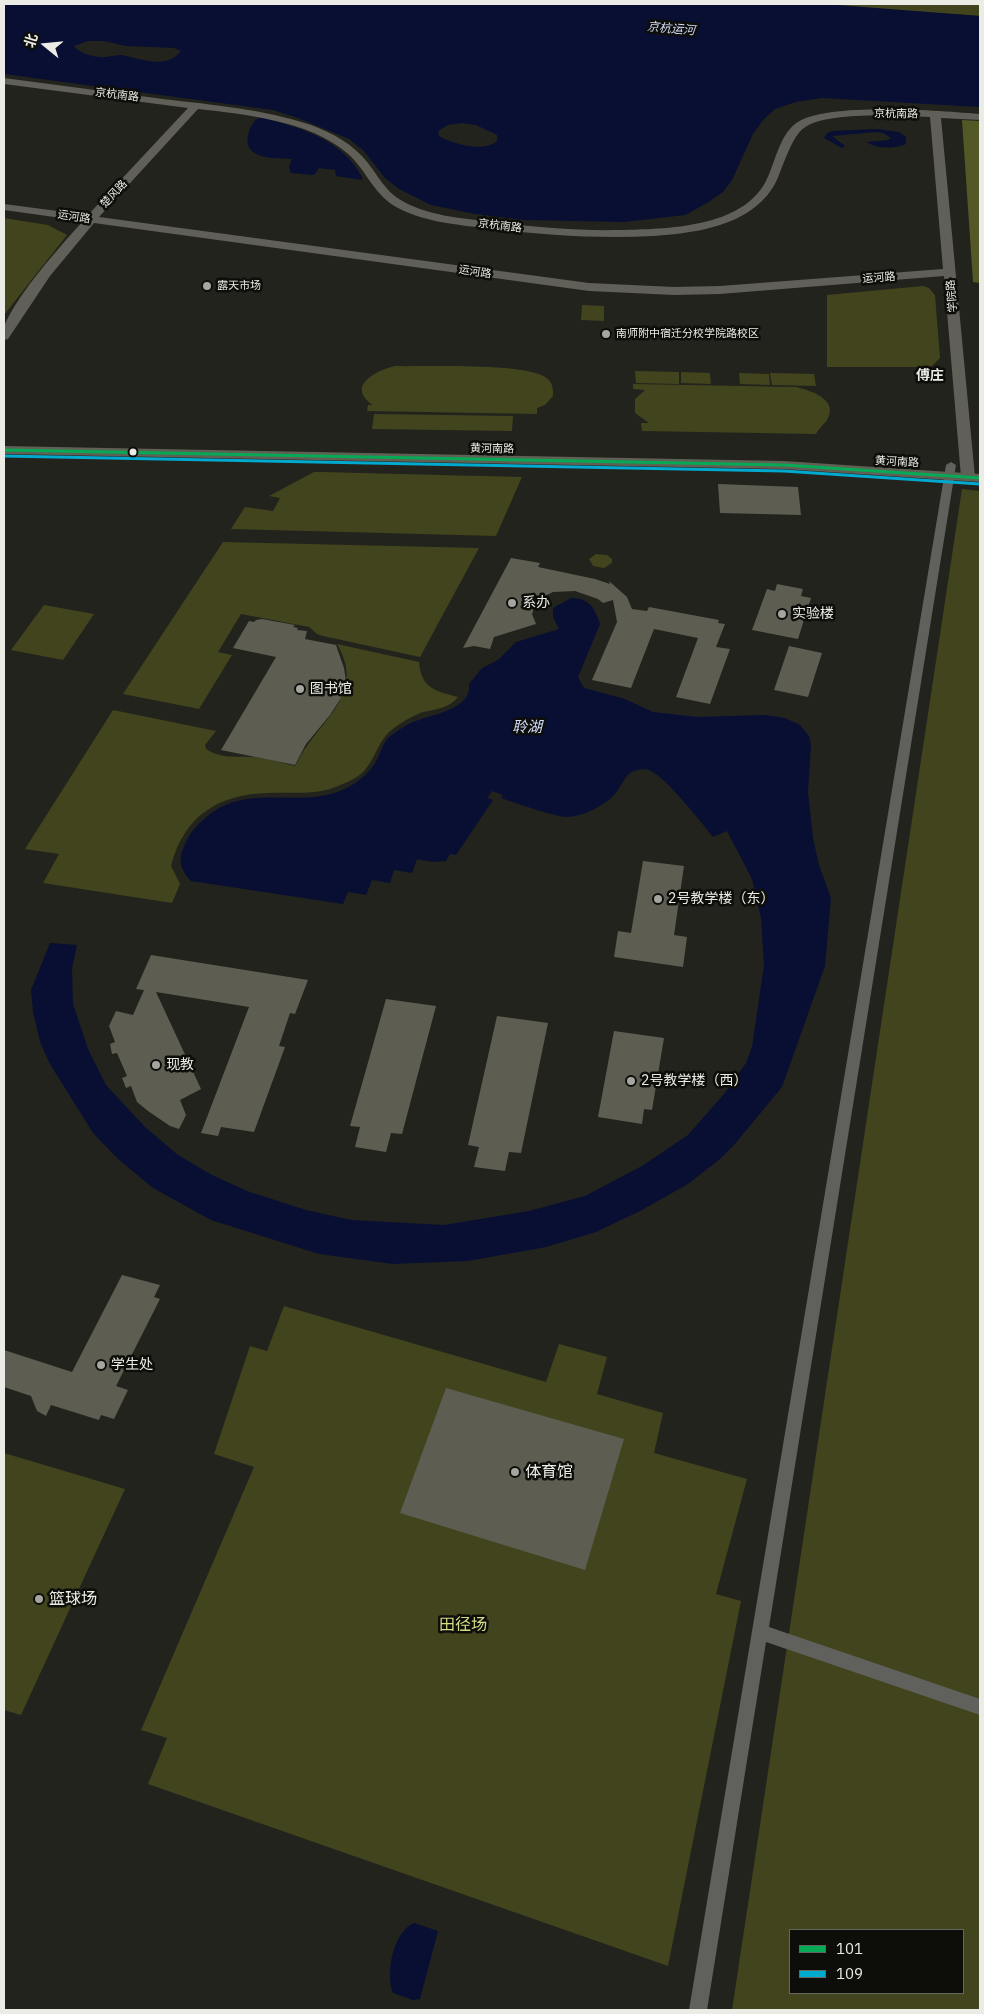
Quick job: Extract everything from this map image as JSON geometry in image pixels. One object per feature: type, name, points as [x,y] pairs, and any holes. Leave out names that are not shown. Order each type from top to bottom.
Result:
[{"type":"main road","name":"黄河南路","points":[[4,442],[558,450],[785,456],[974,472]]},
{"type":"main road","name":"黄河南路","points":[[4,450],[951,470]]},
{"type":"street","name":"京杭南路","points":[[4,81],[195,106],[263,116],[294,123],[342,142],[362,162],[380,190],[394,200],[435,216],[537,230],[637,233],[670,231],[704,225],[735,216],[756,203],[768,188],[792,135],[799,125],[812,119],[842,114],[980,117]]},
{"type":"street","name":"楚风路","points":[[4,336],[30,296],[91,219],[195,106]]},
{"type":"street","name":"学院路","points":[[935,115],[950,272],[974,472]]},
{"type":"street","name":"运河路","points":[[4,207],[539,281],[625,289],[720,290],[950,272]]},
{"type":"street","points":[[698,2010],[951,470]]},
{"type":"street","points":[[760,1632],[980,1707]]},
{"type":"green space","points":[[808,4],[980,4],[980,16]]},
{"type":"green space","points":[[962,120],[980,121],[980,283],[973,282]]},
{"type":"green space","points":[[4,218],[48,225],[67,235],[4,315]]},
{"type":"green space","points":[[923,286],[929,288],[935,295],[940,358],[932,366],[827,367],[827,295]]},
{"type":"green space","points":[[582,305],[604,306],[604,321],[581,320]]},
{"type":"green space","points":[[395,366],[476,366],[520,370],[548,379],[551,383],[553,396],[545,405],[537,408],[537,414],[367,411],[368,405],[373,405],[365,398],[362,391],[363,385],[373,375]]},
{"type":"green space","points":[[635,371],[679,372],[679,384],[636,383]]},
{"type":"green space","points":[[681,372],[710,373],[711,384],[681,383]]},
{"type":"green space","points":[[739,373],[769,374],[770,385],[740,384]]},
{"type":"green space","points":[[770,373],[814,374],[816,386],[772,385]]},
{"type":"green space","points":[[633,384],[796,387],[821,396],[829,406],[830,411],[827,420],[816,434],[642,431],[641,423],[649,423],[635,413],[635,399],[645,390],[633,389]]},
{"type":"green space","points":[[374,414],[513,416],[512,431],[372,429]]},
{"type":"green space","points":[[314,472],[522,477],[496,536],[231,529],[245,507],[273,511],[280,498],[269,496]]},
{"type":"green space","points":[[962,489],[980,491],[980,2010],[732,2010]]},
{"type":"green space","points":[[223,542],[479,548],[420,657],[323,636],[317,634],[309,627],[241,614],[218,652],[232,655],[199,709],[123,694]]},
{"type":"green space","points":[[596,554],[607,555],[612,559],[612,563],[604,568],[593,566],[589,559]]},
{"type":"green space","points":[[44,605],[94,614],[63,660],[11,650]]},
{"type":"green space","points":[[337,644],[419,662],[420,671],[426,683],[442,693],[458,697],[446,706],[420,713],[394,728],[384,738],[363,772],[345,783],[317,792],[251,794],[219,803],[206,811],[194,821],[177,849],[171,866],[180,884],[172,903],[43,883],[59,854],[25,849],[113,710],[216,731],[205,745],[206,749],[217,754],[268,759],[295,766],[305,748],[341,699],[347,674],[344,660]]},
{"type":"green space","name":"田径场","points":[[284,1306],[546,1382],[559,1344],[607,1357],[597,1394],[663,1413],[654,1453],[747,1479],[716,1594],[741,1601],[668,1966],[148,1784],[167,1738],[141,1730],[254,1467],[214,1454],[250,1346],[267,1351]]},
{"type":"green space","name":"篮球场","points":[[4,1453],[125,1489],[21,1715],[4,1710]]},
{"type":"water","name":"京杭运河","points":[[4,4],[825,4],[980,16],[980,107],[822,98],[796,102],[775,109],[764,119],[753,134],[732,180],[723,192],[685,215],[624,222],[525,220],[475,214],[431,205],[399,189],[385,178],[364,151],[349,139],[273,110],[4,74]],"holes":[[[88,41],[104,41],[126,46],[174,48],[181,51],[175,57],[168,60],[153,62],[122,55],[93,56],[76,49],[74,46]],[[462,123],[476,125],[497,135],[497,141],[491,145],[476,147],[452,142],[439,136],[438,131],[448,125]]]},
{"type":"water","points":[[261,117],[305,131],[331,144],[353,164],[362,180],[336,176],[335,170],[319,168],[314,175],[291,173],[289,167],[292,159],[260,156],[254,153],[249,148],[249,132],[253,123]]},
{"type":"water","points":[[876,129],[899,132],[906,137],[906,144],[886,148],[867,142],[891,138],[883,133],[876,132],[832,136],[845,146],[842,148],[824,138],[827,133],[832,131]]},
{"type":"water","name":"聆湖","points":[[571,598],[587,602],[596,613],[600,624],[578,677],[584,688],[625,699],[653,712],[697,717],[765,715],[785,718],[800,725],[809,736],[811,745],[808,792],[813,838],[819,865],[831,898],[825,966],[782,1087],[720,1159],[688,1184],[640,1211],[596,1232],[546,1247],[468,1261],[393,1264],[319,1254],[211,1220],[153,1188],[118,1159],[93,1133],[50,1064],[40,1042],[33,1012],[31,990],[50,943],[77,945],[72,968],[73,1004],[88,1049],[106,1085],[145,1127],[178,1155],[212,1175],[247,1191],[306,1210],[351,1220],[444,1225],[529,1211],[585,1196],[642,1166],[688,1135],[724,1094],[746,1063],[752,1047],[764,965],[761,918],[752,879],[727,831],[713,837],[673,790],[649,770],[643,769],[630,773],[615,794],[593,810],[567,817],[501,798],[503,795],[492,791],[487,798],[493,800],[456,855],[450,854],[446,861],[432,862],[417,859],[412,873],[394,870],[390,883],[372,880],[366,895],[348,892],[343,904],[191,881],[182,866],[182,852],[191,833],[209,815],[224,806],[254,798],[303,798],[318,796],[341,791],[353,784],[370,770],[386,740],[393,734],[407,725],[455,707],[463,701],[468,693],[469,684],[482,668],[498,660],[516,642],[559,629],[553,617],[553,608]]},
{"type":"water","points":[[414,1923],[438,1931],[420,1999],[413,2000],[393,1993],[390,1975],[396,1944],[407,1928]]},
{"type":"building","points":[[718,484],[798,487],[801,515],[720,513]]},
{"type":"building","points":[[511,558],[540,563],[538,567],[610,584],[609,581],[627,597],[632,609],[647,611],[649,607],[719,620],[718,623],[725,624],[716,647],[730,649],[710,704],[676,697],[698,638],[654,629],[631,688],[592,680],[617,622],[613,600],[603,603],[598,599],[575,591],[553,592],[537,600],[532,614],[536,624],[494,637],[490,649],[474,646],[463,648]]},
{"type":"building","name":"实验楼","points":[[777,584],[803,589],[801,596],[811,598],[798,639],[752,630],[767,589],[775,591]]},
{"type":"building","name":"图书馆","points":[[262,619],[295,625],[293,627],[298,628],[297,630],[307,631],[305,639],[336,645],[344,668],[346,681],[341,698],[330,715],[306,744],[295,765],[221,750],[276,657],[233,648],[249,621],[254,622]]},
{"type":"building","name":"实验楼","points":[[789,646],[822,653],[808,697],[774,690]]},
{"type":"building","name":"2号教学楼（东）","points":[[643,861],[684,866],[674,935],[687,937],[683,967],[614,957],[618,931],[631,933]]},
{"type":"building","points":[[151,955],[308,980],[295,1014],[290,1013],[279,1046],[285,1047],[254,1132],[221,1127],[218,1136],[201,1133],[249,1007],[156,992],[201,1089],[180,1100],[186,1115],[179,1129],[170,1126],[148,1111],[137,1102],[131,1086],[126,1088],[122,1078],[127,1076],[117,1053],[112,1054],[110,1044],[115,1042],[109,1026],[116,1011],[133,1015],[144,990],[136,989]]},
{"type":"building","points":[[386,999],[436,1006],[402,1134],[391,1133],[386,1152],[355,1147],[360,1127],[350,1126]]},
{"type":"building","points":[[497,1016],[548,1023],[521,1153],[509,1152],[505,1171],[474,1167],[479,1147],[468,1145]]},
{"type":"building","name":"2号教学楼（西）","points":[[614,1031],[664,1038],[652,1110],[644,1109],[642,1124],[598,1117]]},
{"type":"building","name":"学生处","points":[[122,1275],[160,1285],[154,1297],[160,1299],[116,1386],[128,1390],[114,1419],[101,1415],[99,1420],[51,1405],[46,1416],[37,1411],[31,1396],[4,1387],[4,1350],[72,1372]]},
{"type":"building","name":"体育馆","points":[[446,1388],[624,1439],[585,1570],[400,1513]]},
{"type":"transit line","name":"101","points":[[4,450],[784,465],[980,478]]},
{"type":"transit line","name":"109","points":[[4,456],[784,471],[980,484]]},
{"type":"place","name":"露天市场","points":[[207,286]]},
{"type":"place","name":"南师附中宿迁分校学院路校区","points":[[606,334]]},
{"type":"place","name":"系办","points":[[512,603]]},
{"type":"place","name":"实验楼","points":[[782,614]]},
{"type":"place","name":"图书馆","points":[[300,689]]},
{"type":"place","name":"2号教学楼（东）","points":[[658,899]]},
{"type":"place","name":"现教","points":[[156,1065]]},
{"type":"place","name":"2号教学楼（西）","points":[[631,1081]]},
{"type":"place","name":"学生处","points":[[101,1365]]},
{"type":"place","name":"体育馆","points":[[515,1472]]},
{"type":"place","name":"篮球场","points":[[39,1599]]},
{"type":"district","name":"傅庄","points":[[930,376]]}]
